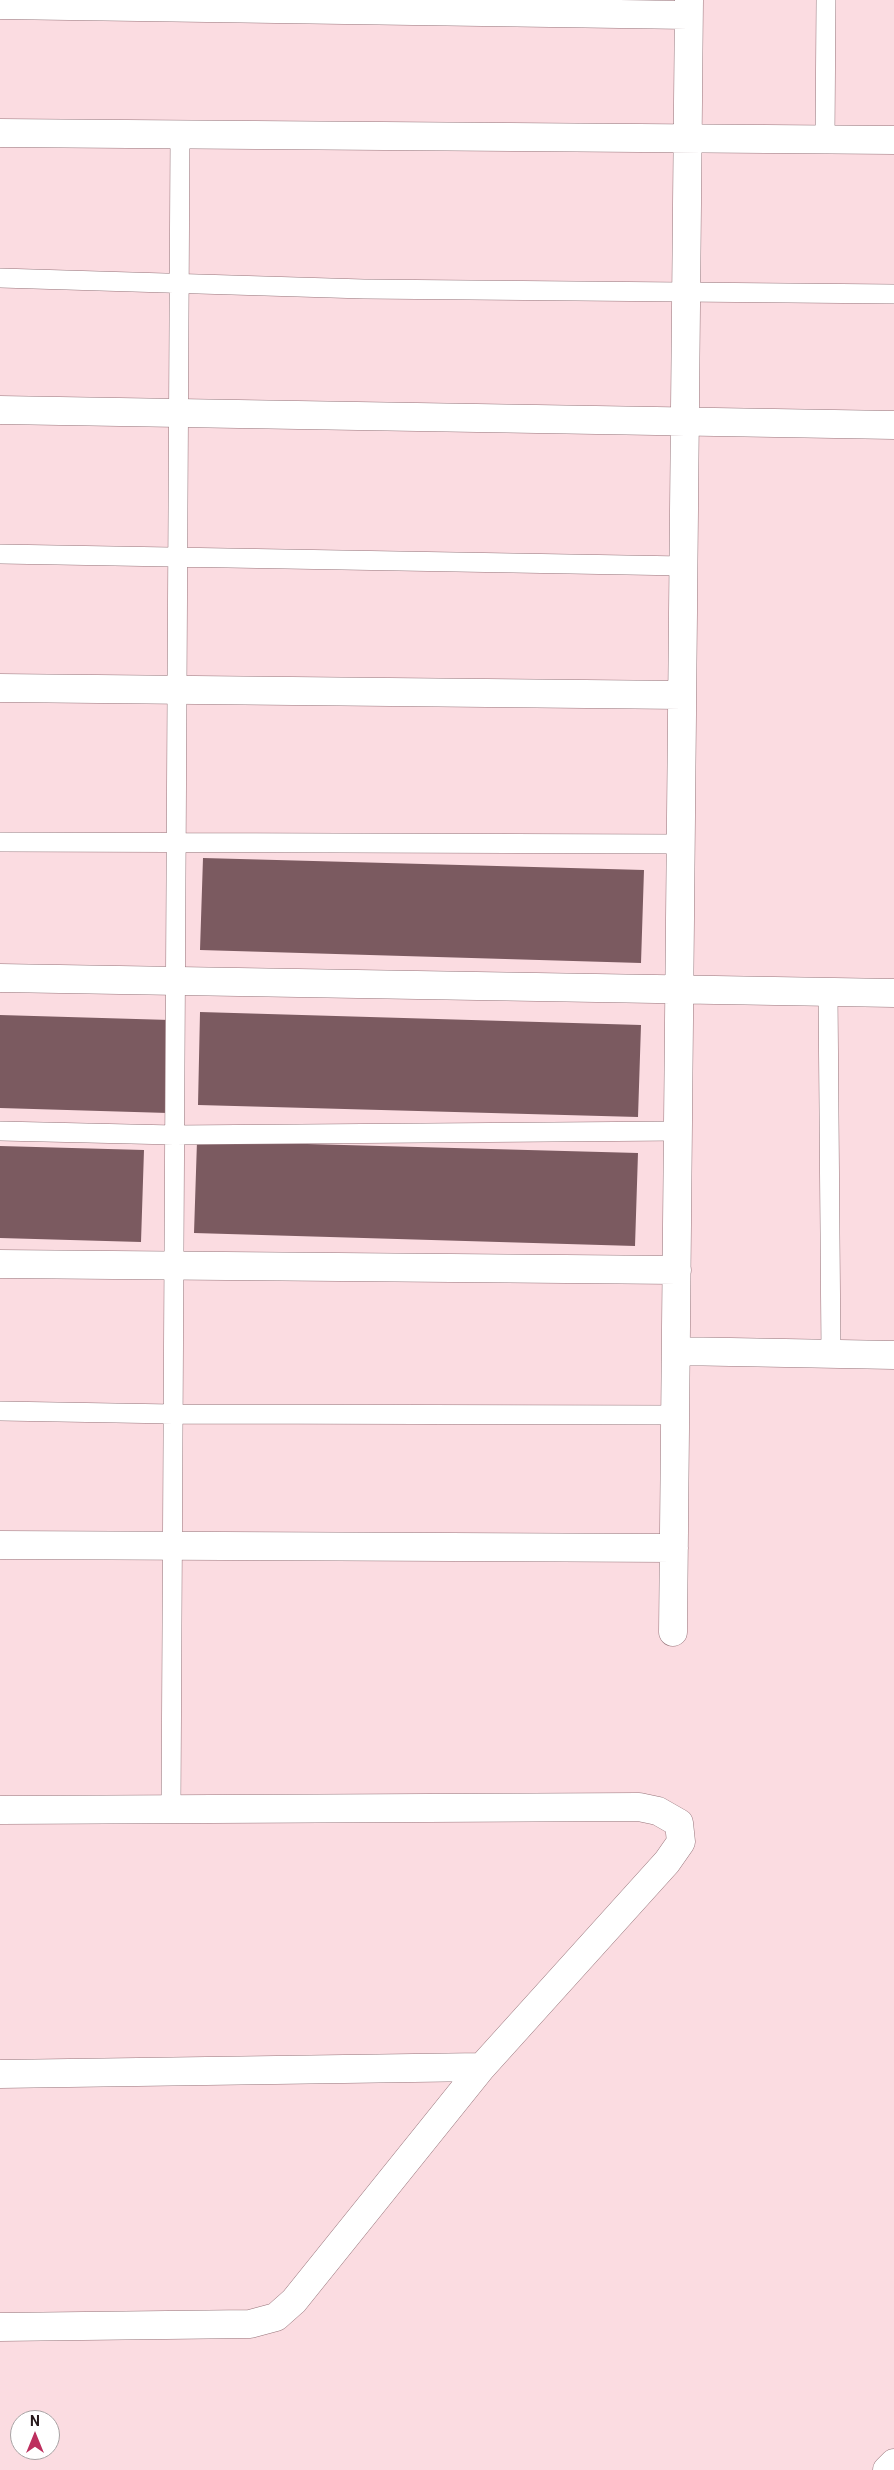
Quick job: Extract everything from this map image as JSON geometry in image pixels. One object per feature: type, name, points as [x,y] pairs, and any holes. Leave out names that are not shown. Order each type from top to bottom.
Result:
[{"type":"street","points":[[0,5],[248,4],[688,8],[673,1632]]},
{"type":"street","points":[[0,133],[894,140]]},
{"type":"street","points":[[0,410],[894,426]]},
{"type":"street","points":[[0,688],[682,695]]},
{"type":"street","points":[[0,978],[894,993]]},
{"type":"street","points":[[0,1264],[677,1270]]},
{"type":"street","points":[[676,1351],[894,1355]]},
{"type":"street","points":[[0,1545],[674,1548]]},
{"type":"street","points":[[0,1810],[639,1807],[658,1811],[679,1823],[681,1842],[667,1862],[482,2068],[294,2301],[276,2317],[250,2324],[0,2327]]},
{"type":"street","points":[[0,2074],[482,2068]]},
{"type":"street","points":[[886,2470],[894,2463]]},
{"type":"lane","points":[[826,0],[826,140]]},
{"type":"lane","points":[[171,1809],[180,135]]},
{"type":"lane","points":[[0,278],[179,284],[894,294]]},
{"type":"lane","points":[[0,554],[684,566]]},
{"type":"lane","points":[[0,842],[681,844]]},
{"type":"lane","points":[[828,992],[831,1354]]},
{"type":"lane","points":[[0,1131],[174,1135],[678,1131]]},
{"type":"lane","points":[[0,1411],[173,1414],[675,1415]]},
{"type":"building","points":[[203,858],[644,870],[641,963],[200,950]]},
{"type":"building","points":[[200,1012],[641,1025],[638,1117],[198,1105]]},
{"type":"building","points":[[0,1015],[170,1020],[168,1113],[0,1108]]},
{"type":"building","points":[[197,1141],[638,1153],[635,1246],[194,1233]]},
{"type":"building","points":[[0,1146],[144,1150],[141,1242],[0,1238]]}]
